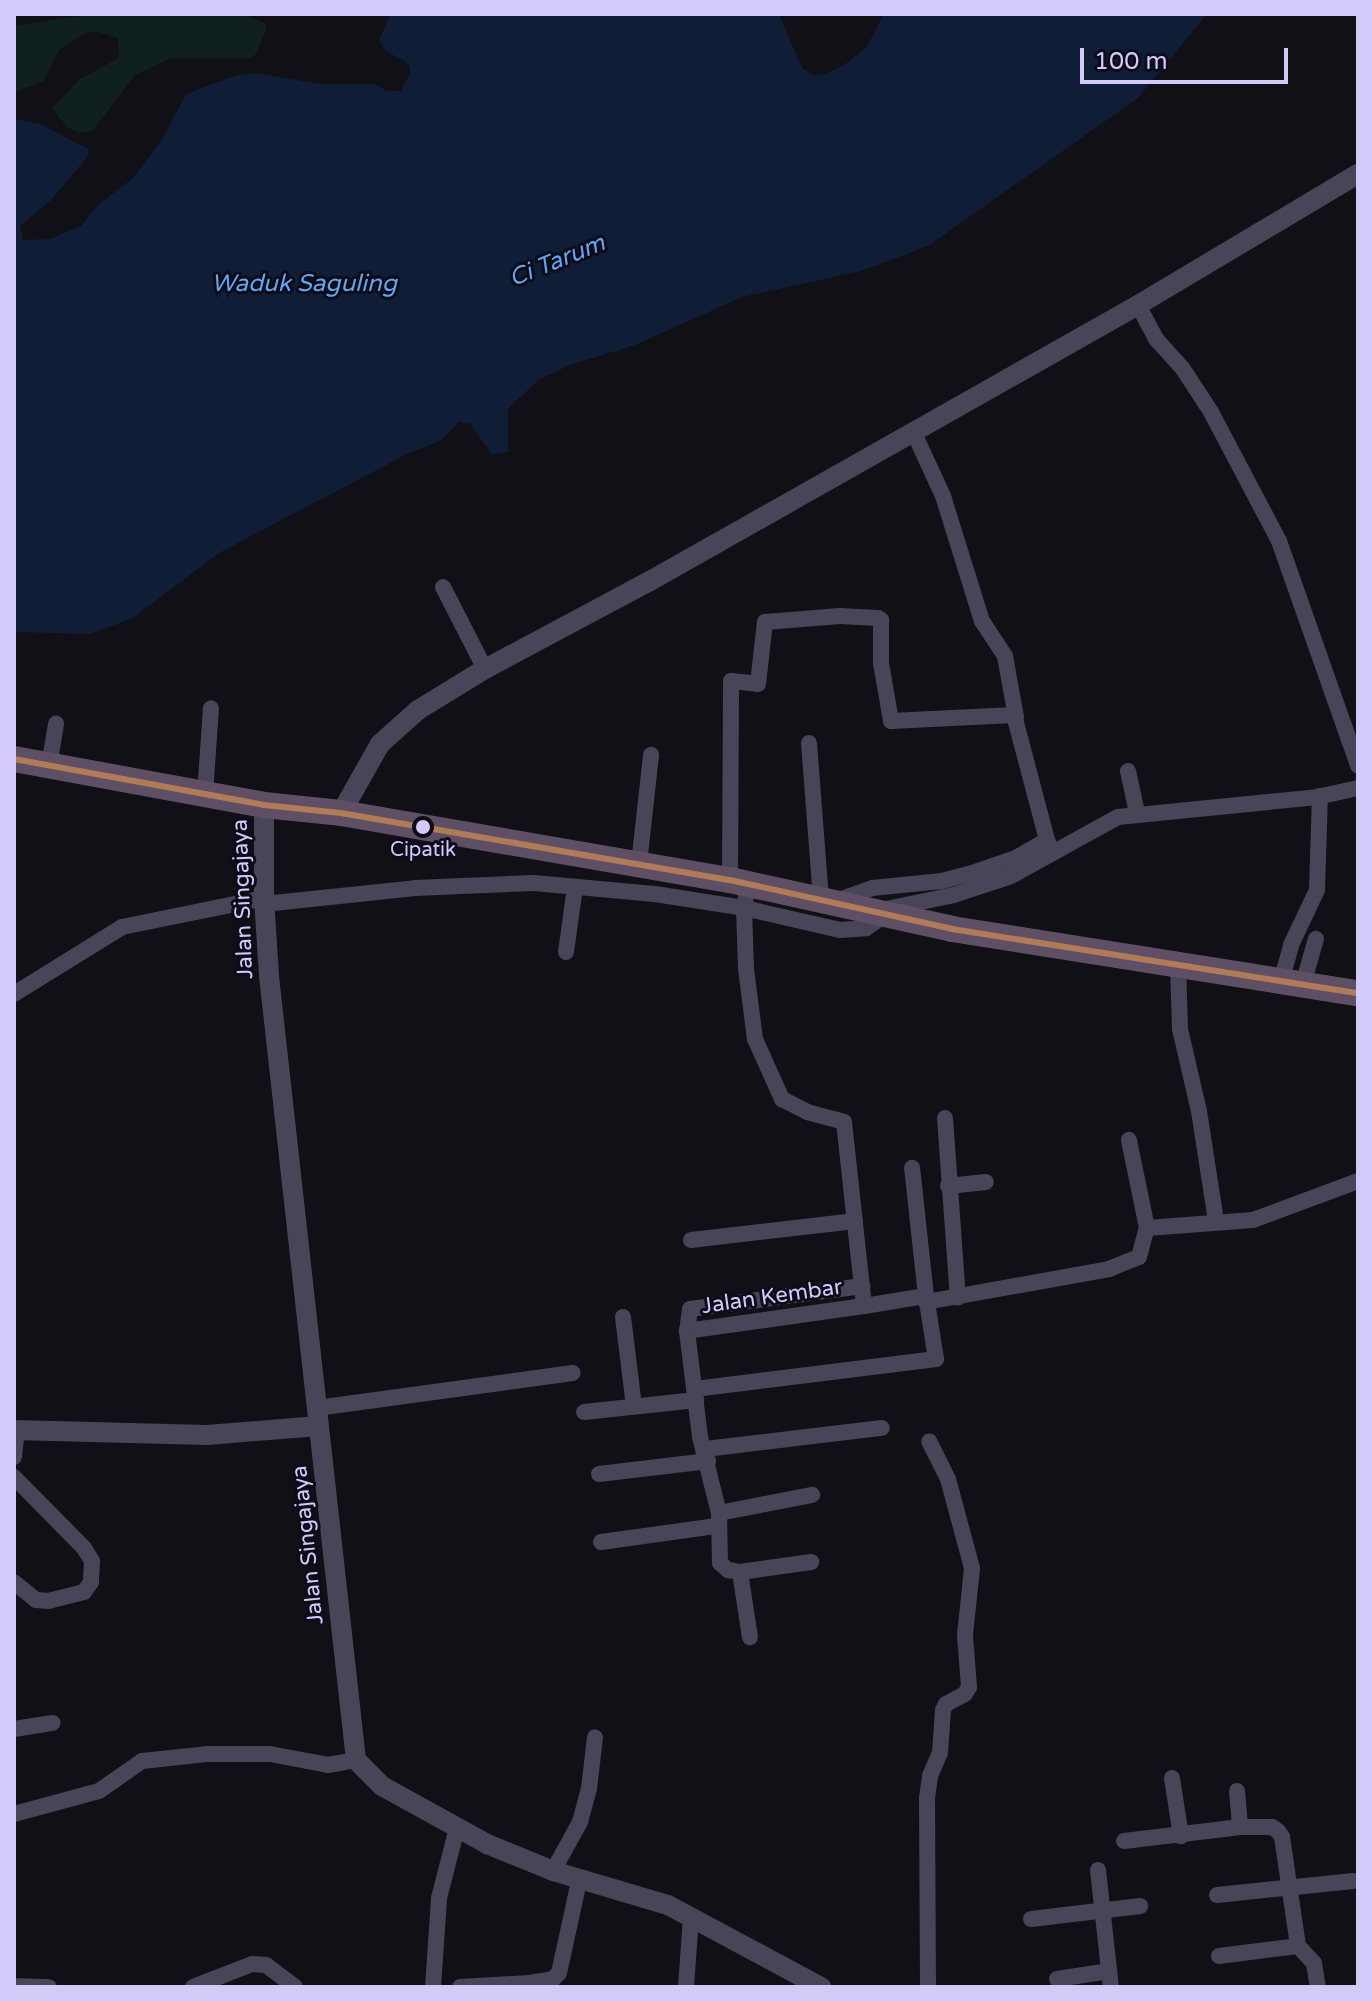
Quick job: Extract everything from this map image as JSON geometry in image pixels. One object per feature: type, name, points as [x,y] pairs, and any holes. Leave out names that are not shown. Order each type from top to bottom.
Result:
[{"type":"highway","points":[[14,759],[264,805],[341,813],[639,864],[743,894],[830,902],[1012,940],[1358,993]]},
{"type":"street","points":[[341,813],[366,765],[386,738],[418,710],[485,669],[580,620],[1138,305],[1358,174]]},
{"type":"street","points":[[1138,305],[1157,340],[1175,358],[1211,412],[1279,541],[1358,765]]},
{"type":"street","points":[[913,431],[943,496],[982,621],[1005,656],[1029,779],[1050,846]]},
{"type":"street","points":[[443,587],[485,669]]},
{"type":"street","points":[[743,894],[731,681],[758,684],[765,622],[840,616],[881,620],[881,663],[891,721],[975,714],[1010,713],[1016,717]]},
{"type":"street","points":[[205,795],[211,708]]},
{"type":"street","points":[[49,766],[56,724]]},
{"type":"street","points":[[809,743],[830,902],[872,888],[914,885],[969,874],[1137,813],[1320,796],[1358,788]]},
{"type":"street","points":[[639,864],[651,755]]},
{"type":"street","points":[[1128,771],[1137,813]]},
{"type":"street","points":[[1292,983],[1291,945],[1317,890],[1320,796]]},
{"type":"street","name":"Jalan Singajaya","points":[[264,805],[264,901],[273,1025],[356,1760]]},
{"type":"street","points":[[14,994],[122,927],[264,901],[415,888],[534,883],[655,894],[743,894],[854,931],[866,928],[874,912],[982,887],[1050,846]]},
{"type":"street","points":[[566,952],[575,887]]},
{"type":"street","name":"Jalan Kembar","points":[[740,1572],[728,1570],[720,1563],[718,1519],[687,1331],[864,1306],[844,1122],[807,1112],[782,1099],[755,1039],[743,894]]},
{"type":"street","points":[[1292,983],[1316,939]]},
{"type":"street","points":[[1178,965],[1180,1029],[1199,1111],[1216,1221]]},
{"type":"street","points":[[945,1118],[958,1298]]},
{"type":"street","points":[[864,1306],[958,1298],[1125,1263],[1139,1257],[1147,1228],[1129,1140]]},
{"type":"street","points":[[584,1412],[936,1359],[926,1299],[912,1168]]},
{"type":"street","points":[[1147,1228],[1253,1220],[1358,1181]]},
{"type":"street","points":[[948,1186],[986,1182]]},
{"type":"street","points":[[691,1240],[855,1221]]},
{"type":"street","points":[[687,1331],[690,1309],[862,1286]]},
{"type":"street","points":[[623,1317],[634,1406]]},
{"type":"street","points":[[14,1457],[16,1430],[207,1435],[573,1373]]},
{"type":"street","points":[[599,1474],[882,1428]]},
{"type":"street","points":[[928,1987],[927,1798],[930,1776],[940,1753],[943,1710],[946,1704],[965,1694],[969,1687],[965,1635],[972,1568],[948,1479],[929,1441]]},
{"type":"street","points":[[14,1477],[92,1561],[91,1582],[84,1592],[49,1601],[36,1600],[14,1582]]},
{"type":"street","points":[[601,1542],[718,1519],[812,1495]]},
{"type":"street","points":[[750,1637],[740,1572],[811,1562]]},
{"type":"street","points":[[14,1729],[53,1723]]},
{"type":"street","points":[[553,1871],[580,1822],[589,1789],[595,1737]]},
{"type":"street","points":[[14,1814],[99,1791],[142,1761],[207,1754],[270,1754],[328,1765],[356,1760],[369,1777],[382,1786],[457,1828],[553,1871],[668,1905],[821,1987]]},
{"type":"street","points":[[1172,1778],[1181,1836]]},
{"type":"street","points":[[1237,1791],[1240,1827]]},
{"type":"street","points":[[1124,1841],[1240,1827],[1272,1827],[1278,1831],[1298,1946],[1314,1963],[1318,1987]]},
{"type":"street","points":[[433,1987],[439,1898],[457,1828]]},
{"type":"street","points":[[1057,1979],[1110,1979],[1098,1870]]},
{"type":"street","points":[[460,1987],[553,1979],[559,1973],[580,1877]]},
{"type":"street","points":[[1217,1895],[1353,1881]]},
{"type":"street","points":[[1031,1919],[1140,1906]]},
{"type":"street","points":[[686,1987],[691,1917]]},
{"type":"street","points":[[1219,1956],[1298,1946]]},
{"type":"street","points":[[193,1987],[252,1964],[266,1965],[295,1987]]},
{"type":"street","points":[[14,1986],[49,1987]]},
{"type":"shaded area","points":[[95,14],[240,14],[266,23],[266,29],[256,54],[250,58],[171,58],[135,75],[92,131],[80,133],[68,128],[52,108],[80,79],[119,58],[118,38],[98,32],[85,33],[58,51],[43,81],[14,92],[14,26]]},
{"type":"water","name":"Waduk Saguling","points":[[390,14],[779,14],[802,68],[813,75],[826,74],[866,48],[884,14],[1207,14],[1138,98],[928,246],[861,271],[742,297],[635,345],[570,365],[538,380],[508,409],[508,452],[492,454],[470,424],[459,422],[440,441],[409,453],[219,553],[133,618],[90,634],[14,632],[14,119],[40,124],[88,149],[89,155],[51,200],[20,226],[23,240],[50,239],[81,226],[97,206],[134,177],[162,139],[186,94],[237,75],[256,73],[321,84],[375,84],[387,91],[401,91],[410,74],[410,67],[386,51],[379,41]]},
{"type":"transit line","points":[[14,759],[264,805],[341,813],[730,880],[952,929],[1358,993]]},
{"type":"place","name":"Cipatik","points":[[423,827]]},
{"type":"water label","name":"Ci Tarum","points":[[557,261]]}]
